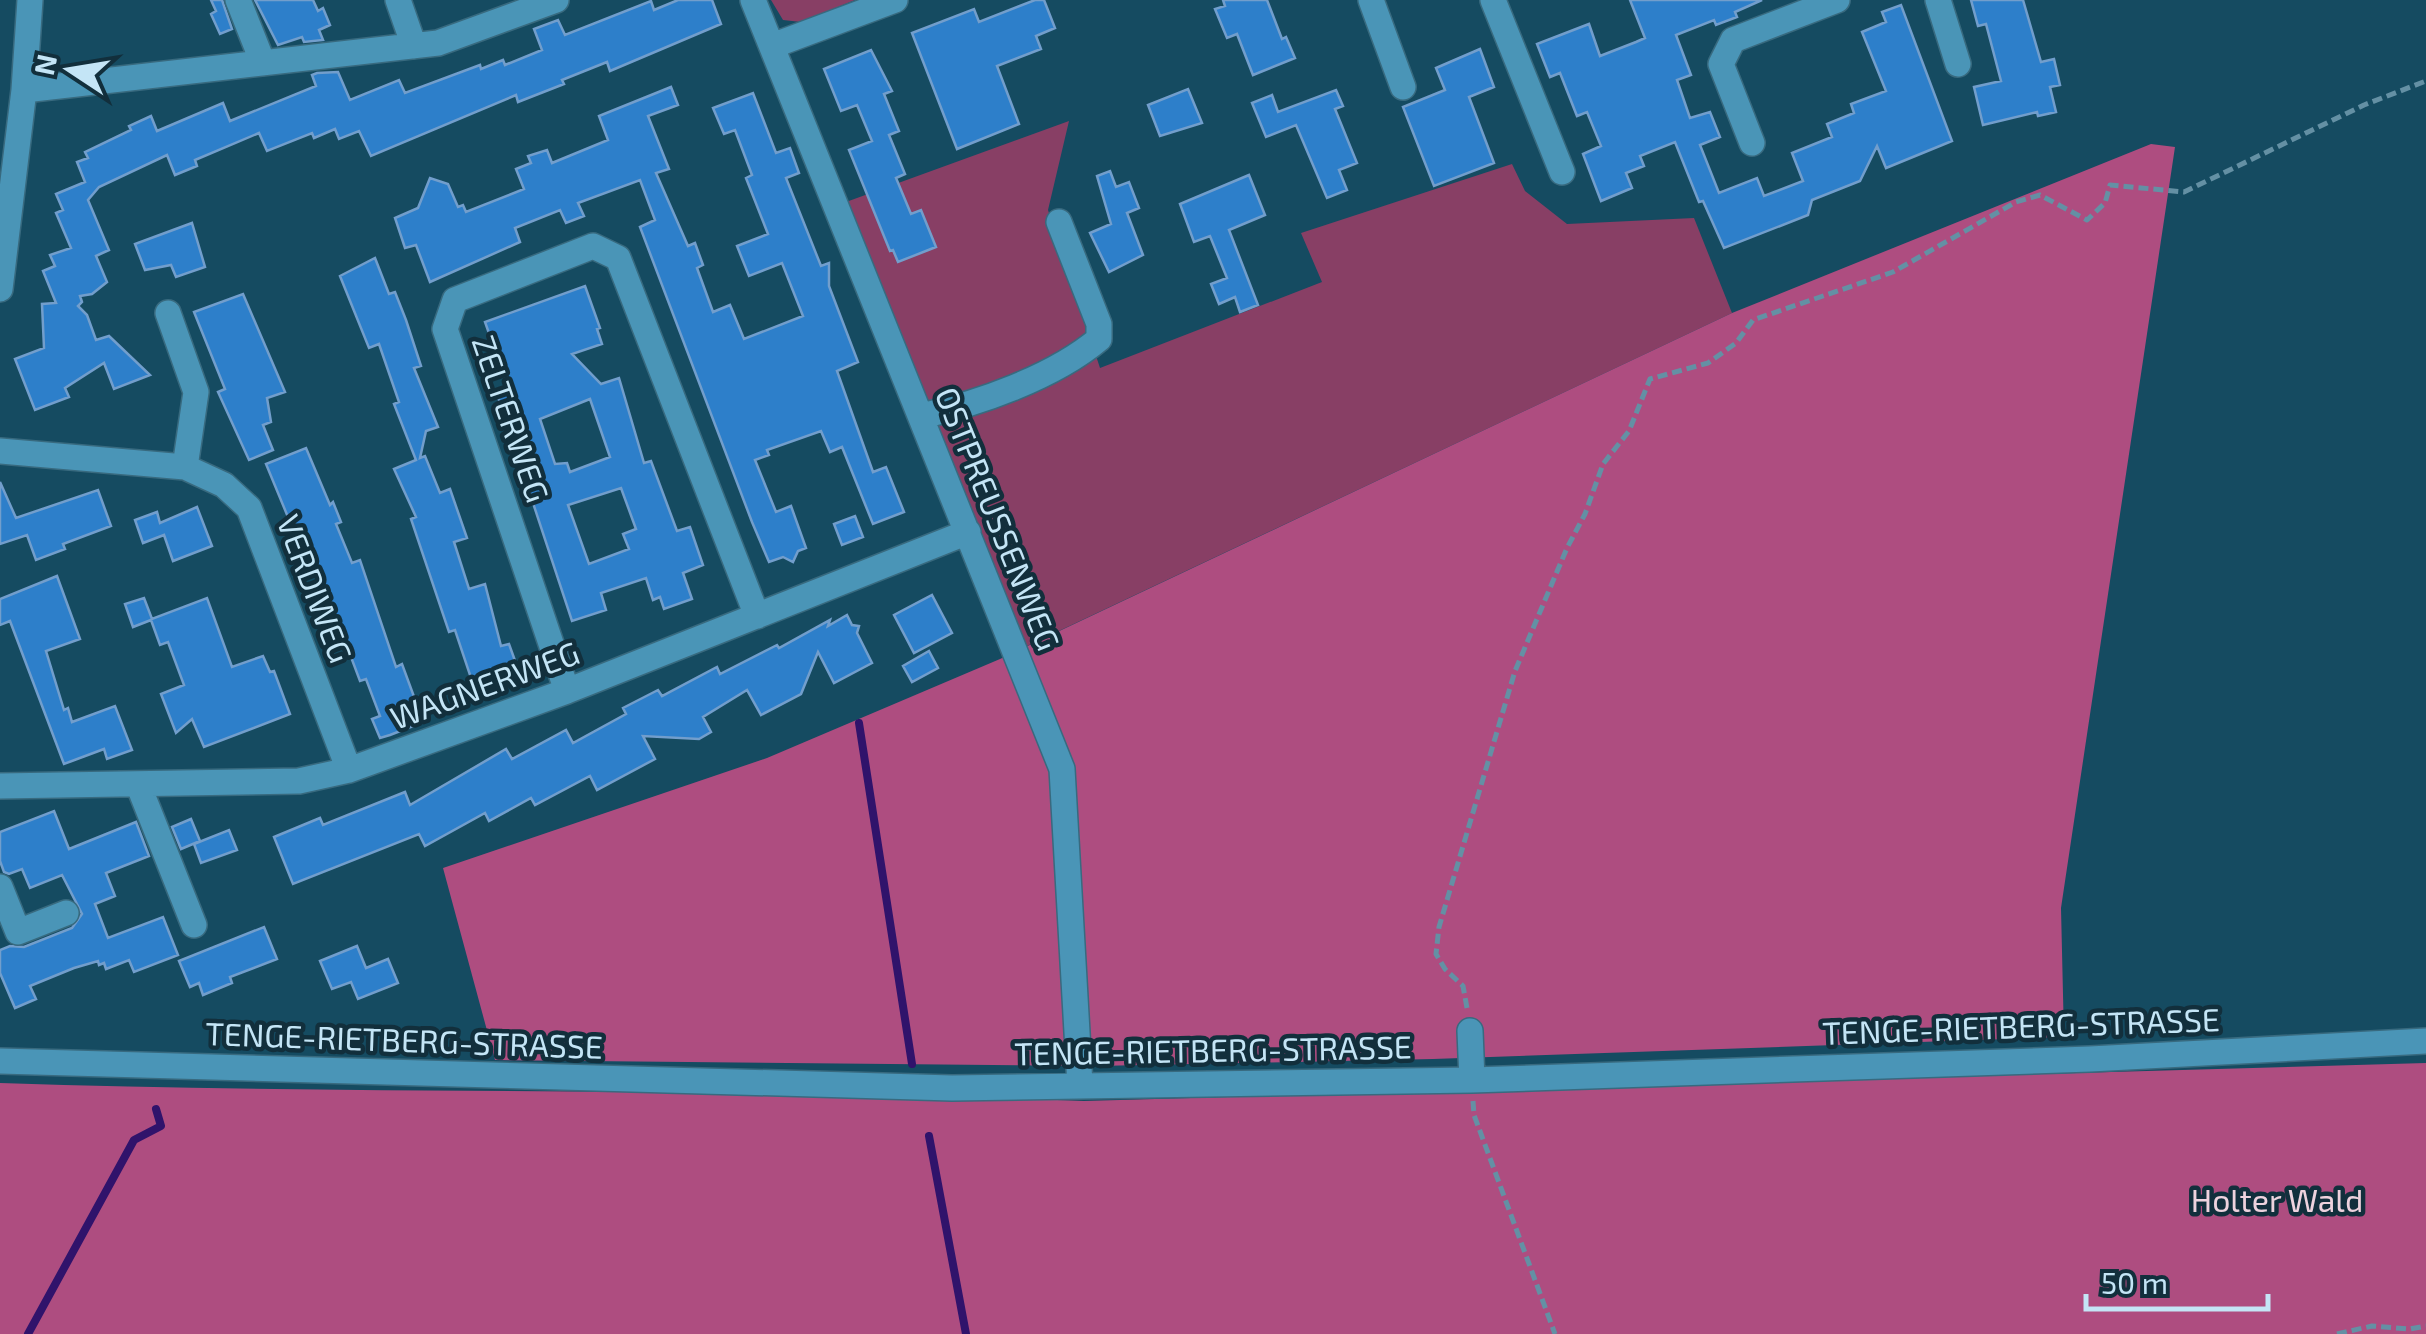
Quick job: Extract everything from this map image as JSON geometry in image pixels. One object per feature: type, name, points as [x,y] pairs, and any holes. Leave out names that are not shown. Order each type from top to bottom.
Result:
[{"type":"street","points":[[0,289],[24,90],[30,0]]},
{"type":"street","points":[[238,0],[263,63]]},
{"type":"street","points":[[398,0],[414,46]]},
{"type":"street","points":[[24,90],[438,43],[556,0]]},
{"type":"street","name":"OSTPREUSSENWEG","points":[[753,0],[1062,769],[1080,1085]]},
{"type":"street","points":[[772,46],[894,0]]},
{"type":"street","points":[[1371,0],[1403,88]]},
{"type":"street","points":[[1492,0],[1562,172]]},
{"type":"street","points":[[1752,143],[1722,64],[1733,40],[1837,0]]},
{"type":"street","points":[[1938,0],[1958,64]]},
{"type":"street","points":[[921,416],[954,409],[1074,361],[1099,339],[1099,324],[1058,222]]},
{"type":"street","name":"ZELTERWEG","points":[[567,691],[445,329],[455,300],[593,246],[618,258],[757,616]]},
{"type":"street","points":[[168,313],[196,392],[186,467]]},
{"type":"street","name":"VERDIWEG","points":[[0,450],[186,467],[224,485],[249,508],[349,770]]},
{"type":"street","name":"WAGNERWEG","points":[[0,786],[299,781],[349,770],[567,691],[968,532]]},
{"type":"street","points":[[138,784],[194,925]]},
{"type":"street","points":[[0,886],[18,932],[66,913]]},
{"type":"street","points":[[1470,1031],[1472,1080]]},
{"type":"street","name":"TENGE-RIETBERG-STRASSE","points":[[0,1061],[907,1088],[1472,1080],[2090,1059],[2426,1041]]},
{"type":"path","points":[[1470,1031],[1463,986],[1436,954],[1440,927],[1515,671],[1604,464],[1629,431],[1650,378],[1708,363],[1736,343],[1753,320],[1892,272],[2016,202],[2040,195],[2087,220],[2105,203],[2110,185],[2184,192],[2364,105],[2426,81]]},
{"type":"path","points":[[1472,1080],[1474,1115],[1555,1334]]},
{"type":"path","points":[[2337,1334],[2372,1326],[2426,1326]]},
{"type":"shaded area","points":[[771,0],[855,0],[801,22],[783,20]]},
{"type":"shaded area","points":[[1069,121],[1048,210],[1100,368],[1322,282],[1301,233],[1512,164],[1525,191],[1567,224],[1694,218],[1732,313],[1027,646],[846,202]]},
{"type":"green space","points":[[2151,144],[2175,147],[2061,908],[2064,1037],[1433,1059],[1096,1066],[495,1060],[443,868],[767,758],[1000,659],[1732,313]]},
{"type":"green space","name":"Holter Wald","points":[[2426,1063],[2426,1334],[0,1334],[0,1083],[1084,1101]]},
{"type":"building","points":[[211,0],[222,0],[232,29],[220,34],[211,14],[216,11]]},
{"type":"building","points":[[255,0],[313,0],[318,11],[323,8],[330,25],[319,30],[323,40],[304,42],[302,37],[278,45]]},
{"type":"building","points":[[678,0],[712,0],[721,24],[610,71],[607,62],[518,102],[516,95],[371,156],[359,131],[339,139],[335,129],[314,138],[312,133],[267,151],[259,133],[195,160],[197,166],[175,175],[167,155],[99,187],[88,200],[109,250],[96,256],[107,282],[92,294],[80,296],[82,302],[78,306],[87,315],[96,340],[109,336],[150,375],[114,389],[104,363],[65,388],[69,397],[35,410],[15,359],[44,348],[42,304],[56,303],[43,271],[55,266],[50,255],[71,248],[56,213],[63,210],[56,194],[85,182],[77,162],[88,158],[85,152],[151,116],[157,131],[223,103],[230,121],[316,86],[312,75],[317,73],[338,72],[350,100],[399,80],[405,93],[480,65],[481,69],[503,60],[505,65],[542,50],[534,29],[558,20],[565,35],[651,1],[654,10]]},
{"type":"building","points":[[1044,0],[1055,28],[1036,36],[1041,49],[997,66],[1019,124],[957,149],[912,33],[974,9],[979,22]]},
{"type":"building","points":[[1223,0],[1267,0],[1282,39],[1286,37],[1295,58],[1253,75],[1237,34],[1227,38],[1215,9],[1225,6]]},
{"type":"building","points":[[1630,0],[1762,0],[1735,12],[1737,17],[1716,25],[1714,20],[1676,35],[1691,75],[1677,80],[1690,118],[1710,112],[1720,137],[1700,145],[1719,193],[1757,178],[1764,196],[1803,181],[1792,153],[1832,137],[1827,124],[1854,113],[1851,104],[1886,91],[1862,32],[1886,22],[1882,12],[1901,5],[1952,141],[1886,168],[1877,146],[1860,181],[1812,200],[1808,215],[1724,248],[1703,201],[1699,202],[1675,142],[1640,156],[1644,166],[1626,173],[1632,188],[1601,201],[1583,154],[1601,146],[1587,112],[1577,116],[1560,73],[1550,77],[1537,44],[1589,24],[1600,56],[1645,38]]},
{"type":"building","points":[[1971,0],[2023,0],[2041,62],[2054,59],[2060,85],[2050,87],[2056,112],[2038,116],[2037,112],[1983,125],[1974,87],[2001,81],[1986,24],[1978,26]]},
{"type":"building","points":[[1480,49],[1494,87],[1469,97],[1494,163],[1434,186],[1403,107],[1445,90],[1436,68]]},
{"type":"building","points":[[871,50],[892,91],[884,94],[899,131],[889,135],[905,174],[896,178],[911,214],[921,210],[936,247],[898,262],[849,150],[872,141],[857,105],[841,111],[824,69]]},
{"type":"building","points":[[671,87],[678,105],[648,116],[669,169],[656,173],[688,246],[695,243],[703,265],[697,268],[713,312],[730,305],[744,339],[803,316],[782,263],[749,276],[737,246],[768,234],[746,178],[752,175],[735,130],[724,134],[713,108],[753,93],[776,153],[790,148],[799,173],[786,178],[821,266],[829,263],[829,286],[858,362],[837,371],[873,472],[886,467],[904,512],[873,524],[842,447],[830,452],[821,431],[767,450],[769,455],[755,460],[776,512],[791,506],[806,548],[798,551],[793,562],[783,557],[769,562],[752,522],[640,227],[655,220],[640,180],[578,203],[584,216],[566,223],[560,210],[515,228],[520,242],[430,282],[416,245],[405,248],[395,218],[418,208],[430,178],[448,184],[458,207],[463,205],[466,212],[524,189],[516,169],[531,163],[528,156],[547,150],[552,163],[608,140],[599,116]]},
{"type":"building","points":[[1188,89],[1202,123],[1160,136],[1148,105]]},
{"type":"building","points":[[1336,90],[1343,106],[1335,109],[1357,163],[1339,170],[1347,190],[1327,198],[1296,125],[1266,137],[1252,103],[1272,95],[1278,112]]},
{"type":"building","points":[[1110,171],[1116,187],[1129,182],[1139,208],[1127,213],[1143,255],[1109,272],[1090,233],[1111,224],[1097,176]]},
{"type":"building","points":[[1249,175],[1265,215],[1229,230],[1258,305],[1240,312],[1235,297],[1219,304],[1211,284],[1227,278],[1210,236],[1194,242],[1180,204]]},
{"type":"building","points":[[192,223],[205,267],[176,277],[171,265],[145,270],[135,244]]},
{"type":"building","points":[[375,258],[389,294],[395,292],[406,320],[421,366],[414,368],[438,427],[426,431],[420,458],[425,456],[440,493],[450,489],[467,538],[454,542],[469,589],[485,584],[501,646],[509,644],[518,669],[473,684],[455,630],[449,632],[411,519],[416,517],[394,469],[416,460],[394,404],[399,402],[379,344],[369,348],[340,276]]},
{"type":"building","points":[[585,286],[602,344],[572,354],[601,384],[619,378],[644,463],[651,461],[677,531],[690,527],[703,565],[683,573],[692,599],[664,609],[660,597],[653,600],[646,578],[601,593],[606,610],[572,621],[497,394],[509,390],[485,322]],"holes":[[[590,399],[610,457],[570,472],[567,463],[555,464],[540,419]],[[621,488],[636,529],[623,534],[629,549],[589,564],[568,505]]]},
{"type":"building","points":[[243,294],[285,392],[267,398],[271,422],[263,425],[273,450],[249,460],[218,392],[225,389],[194,312]]},
{"type":"building","points":[[306,448],[341,522],[336,524],[352,563],[360,560],[396,667],[402,664],[420,713],[417,714],[421,723],[380,738],[372,719],[380,716],[366,679],[360,681],[315,561],[307,564],[298,542],[292,545],[288,539],[295,534],[266,464]]},
{"type":"building","points":[[0,482],[16,518],[98,490],[111,526],[63,544],[65,549],[36,560],[27,535],[0,544]]},
{"type":"building","points":[[197,507],[212,546],[173,561],[164,535],[143,543],[135,520],[157,512],[160,523]]},
{"type":"building","points":[[855,516],[863,537],[842,545],[834,524]]},
{"type":"building","points":[[57,576],[80,639],[46,651],[64,710],[68,708],[72,722],[115,706],[132,750],[107,759],[104,749],[64,764],[10,621],[0,625],[0,599]]},
{"type":"building","points":[[932,595],[952,633],[914,653],[894,615]]},
{"type":"building","points":[[144,598],[152,619],[207,598],[232,667],[263,656],[270,672],[274,671],[290,714],[204,747],[192,719],[176,733],[161,694],[184,685],[168,642],[160,645],[151,620],[133,627],[125,604]]},
{"type":"building","points":[[847,615],[852,625],[859,626],[857,633],[872,663],[834,683],[818,652],[801,694],[761,715],[747,690],[703,717],[711,732],[699,739],[643,736],[655,759],[597,790],[590,776],[535,805],[531,798],[489,821],[485,813],[425,846],[419,834],[293,884],[274,837],[320,818],[323,825],[405,792],[410,805],[506,749],[512,759],[566,730],[573,743],[626,714],[623,708],[658,690],[662,696],[717,667],[720,674]]},
{"type":"building","points":[[929,651],[938,668],[912,682],[903,666]]},
{"type":"building","points":[[54,811],[69,849],[136,822],[149,856],[106,873],[115,896],[95,904],[108,938],[163,917],[178,955],[134,972],[129,960],[106,969],[98,961],[74,968],[30,986],[36,999],[15,1008],[0,973],[0,950],[24,947],[72,928],[82,914],[62,875],[30,888],[22,869],[4,872],[0,832]]},
{"type":"building","points":[[191,819],[200,841],[181,849],[172,827]]},
{"type":"building","points":[[229,830],[237,850],[201,863],[194,844]]},
{"type":"building","points":[[264,927],[277,959],[230,977],[232,983],[203,995],[199,983],[190,987],[179,961]]},
{"type":"building","points":[[357,946],[366,968],[388,959],[398,983],[358,999],[351,982],[332,989],[320,961]]},
{"type":"waterway","points":[[859,723],[912,1064]]},
{"type":"waterway","points":[[28,1334],[134,1140],[161,1126],[156,1109]]},
{"type":"waterway","points":[[929,1136],[966,1334]]}]
